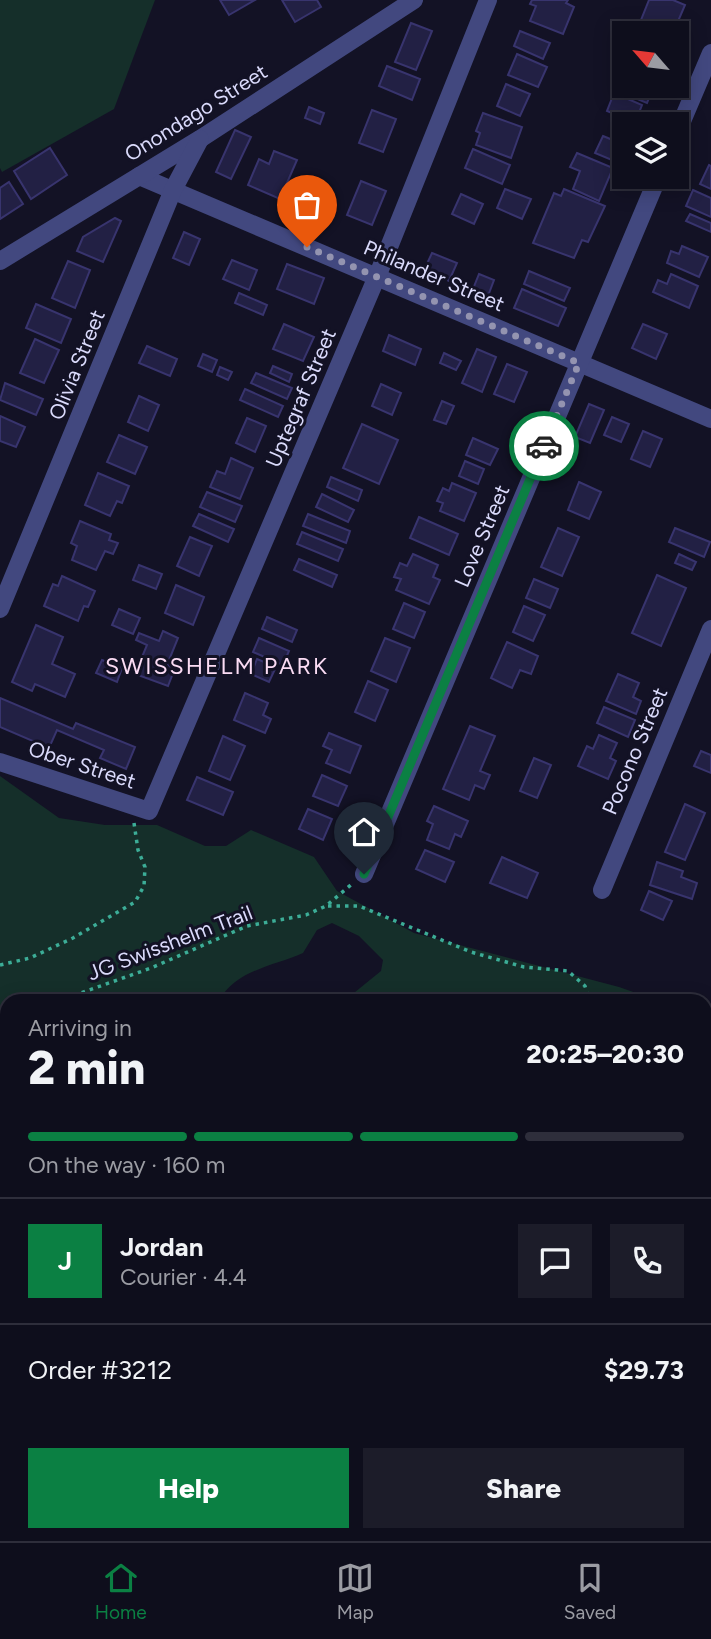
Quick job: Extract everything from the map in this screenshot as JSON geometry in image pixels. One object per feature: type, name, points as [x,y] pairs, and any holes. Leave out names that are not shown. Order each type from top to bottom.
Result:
[{"type":"street","name":"Onondago Street","points":[[0,261],[200,139],[414,0]]},
{"type":"street","name":"Uptegraf Street","points":[[144,810],[377,277],[488,0]]},
{"type":"street","points":[[686,112],[711,53]]},
{"type":"street","name":"Olivia Street","points":[[0,609],[173,190],[200,139]]},
{"type":"street","name":"Philander Street","points":[[139,176],[711,419]]},
{"type":"street","name":"Love Street","points":[[364,874],[654,189]]},
{"type":"street","name":"Pocono Street","points":[[602,890],[711,629]]},
{"type":"street","name":"Ober Street","points":[[0,762],[144,810]]},
{"type":"path","points":[[0,965],[30,958],[73,938],[135,902],[144,886],[145,867],[134,825],[144,810]]},
{"type":"path","name":"JG Swisshelm Trail","points":[[326,906],[364,874]]},
{"type":"path","name":"JG Swisshelm Trail","points":[[78,994],[151,968],[247,926],[272,923],[326,906],[359,906],[471,952],[524,967],[568,971],[585,986],[587,994]]},
{"type":"green space","points":[[0,0],[155,0],[114,109],[2,172],[0,168]]},
{"type":"green space","points":[[0,776],[59,818],[105,825],[157,825],[205,846],[226,846],[251,830],[314,857],[337,891],[414,933],[639,994],[353,994],[381,971],[383,960],[359,936],[332,923],[317,930],[303,953],[256,970],[235,982],[224,994],[0,994]]},
{"type":"building","points":[[220,0],[255,0],[229,15]]},
{"type":"building","points":[[282,0],[317,0],[321,7],[295,22]]},
{"type":"building","points":[[532,0],[568,0],[566,3],[574,7],[563,34],[530,21],[536,6],[530,4]]},
{"type":"building","points":[[649,0],[673,0],[685,5],[678,21],[641,21]]},
{"type":"building","points":[[411,23],[432,31],[416,70],[395,62]]},
{"type":"building","points":[[520,31],[550,43],[543,59],[514,46]]},
{"type":"building","points":[[517,54],[547,67],[538,87],[508,75]]},
{"type":"building","points":[[387,66],[420,79],[412,100],[379,86]]},
{"type":"building","points":[[506,84],[530,94],[520,116],[497,106]]},
{"type":"building","points":[[612,98],[626,98],[642,105],[639,112],[607,111]]},
{"type":"building","points":[[635,98],[649,98],[647,103]]},
{"type":"building","points":[[309,107],[324,113],[320,124],[305,118]]},
{"type":"building","points":[[372,110],[396,119],[383,152],[359,143]]},
{"type":"building","points":[[483,113],[522,127],[511,158],[476,145],[480,133],[476,131]]},
{"type":"building","points":[[235,130],[251,137],[231,179],[216,172]]},
{"type":"building","points":[[603,136],[612,140],[612,160],[595,153]]},
{"type":"building","points":[[50,148],[67,175],[31,199],[14,171]]},
{"type":"building","points":[[473,149],[510,165],[502,184],[465,168]]},
{"type":"building","points":[[274,151],[297,160],[280,199],[248,185],[259,159],[269,164]]},
{"type":"building","points":[[577,153],[612,168],[599,201],[573,189],[580,171],[570,167]]},
{"type":"building","points":[[709,165],[711,166],[711,189],[700,184]]},
{"type":"building","points":[[299,180],[329,192],[321,212],[291,200]]},
{"type":"building","points":[[361,181],[386,191],[372,225],[347,215]]},
{"type":"building","points":[[9,182],[23,204],[0,219],[0,188]]},
{"type":"building","points":[[505,189],[531,199],[522,219],[497,208]]},
{"type":"building","points":[[564,189],[605,206],[588,242],[582,240],[574,258],[533,243],[554,193],[561,196]]},
{"type":"building","points":[[693,190],[711,198],[711,217],[686,206]]},
{"type":"building","points":[[461,194],[483,204],[474,224],[452,214]]},
{"type":"building","points":[[690,214],[711,223],[711,232],[686,221]]},
{"type":"building","points":[[115,218],[121,221],[103,262],[77,251],[83,237]]},
{"type":"building","points":[[184,232],[200,239],[189,265],[173,258]]},
{"type":"building","points":[[682,246],[708,257],[699,277],[667,263],[671,251],[679,254]]},
{"type":"building","points":[[432,253],[457,263],[449,281],[424,270]]},
{"type":"building","points":[[232,260],[257,270],[249,290],[223,279]]},
{"type":"building","points":[[68,261],[90,270],[75,308],[52,298]]},
{"type":"building","points":[[287,264],[324,278],[314,304],[277,289]]},
{"type":"building","points":[[529,271],[570,288],[564,301],[524,284]]},
{"type":"building","points":[[479,274],[494,280],[488,296],[473,289]]},
{"type":"building","points":[[671,274],[698,286],[689,308],[653,292],[658,280],[667,284]]},
{"type":"building","points":[[522,289],[566,308],[558,326],[514,308]]},
{"type":"building","points":[[239,293],[267,305],[263,315],[235,303]]},
{"type":"building","points":[[36,304],[71,319],[61,343],[26,328]]},
{"type":"building","points":[[284,324],[314,337],[303,361],[273,349]]},
{"type":"building","points":[[643,324],[667,334],[656,359],[632,348]]},
{"type":"building","points":[[389,335],[421,349],[415,365],[383,351]]},
{"type":"building","points":[[35,339],[59,350],[44,383],[20,373]]},
{"type":"building","points":[[147,346],[177,359],[170,376],[139,363]]},
{"type":"building","points":[[477,349],[496,357],[482,392],[462,383]]},
{"type":"building","points":[[444,353],[461,361],[456,370],[440,363]]},
{"type":"building","points":[[203,354],[217,360],[212,372],[198,366]]},
{"type":"building","points":[[507,364],[527,372],[514,402],[494,394]]},
{"type":"building","points":[[273,366],[292,374],[289,382],[270,373]]},
{"type":"building","points":[[220,367],[232,372],[228,380],[217,375]]},
{"type":"building","points":[[256,373],[292,388],[287,399],[251,383]]},
{"type":"building","points":[[5,383],[43,399],[36,415],[0,400]]},
{"type":"building","points":[[381,384],[401,393],[392,415],[372,406]]},
{"type":"building","points":[[245,389],[283,406],[278,417],[240,400]]},
{"type":"building","points":[[139,396],[159,405],[148,431],[128,422]]},
{"type":"building","points":[[442,401],[454,406],[446,424],[434,420]]},
{"type":"building","points":[[589,404],[604,410],[590,443],[575,437]]},
{"type":"building","points":[[0,416],[25,427],[16,447],[0,441]]},
{"type":"building","points":[[612,417],[629,424],[621,442],[604,435]]},
{"type":"building","points":[[247,418],[266,426],[255,452],[236,443]]},
{"type":"building","points":[[362,424],[398,440],[379,484],[343,468]]},
{"type":"building","points":[[643,431],[662,439],[650,467],[631,459]]},
{"type":"building","points":[[119,435],[147,447],[135,474],[107,462]]},
{"type":"building","points":[[473,438],[498,449],[490,465],[466,455]]},
{"type":"building","points":[[231,458],[253,468],[240,499],[210,487],[217,471],[225,474]]},
{"type":"building","points":[[465,461],[484,469],[478,484],[459,476]]},
{"type":"building","points":[[98,473],[129,486],[122,503],[117,501],[110,516],[85,505]]},
{"type":"building","points":[[331,477],[362,490],[358,501],[327,487]]},
{"type":"building","points":[[579,482],[601,492],[589,519],[568,510]]},
{"type":"building","points":[[452,483],[476,493],[464,521],[440,511],[443,503],[437,501],[443,488],[449,491]]},
{"type":"building","points":[[207,492],[242,506],[235,522],[200,507]]},
{"type":"building","points":[[322,494],[354,510],[348,522],[316,507]]},
{"type":"building","points":[[199,514],[234,529],[228,542],[193,526]]},
{"type":"building","points":[[308,514],[350,531],[346,543],[303,526]]},
{"type":"building","points":[[419,517],[458,534],[449,555],[410,538]]},
{"type":"building","points":[[80,521],[111,534],[109,540],[118,543],[113,554],[105,551],[96,570],[72,560],[77,546],[71,543]]},
{"type":"building","points":[[558,528],[579,537],[562,576],[541,567]]},
{"type":"building","points":[[675,528],[710,542],[704,557],[669,542]]},
{"type":"building","points":[[302,532],[343,549],[338,561],[297,544]]},
{"type":"building","points":[[190,537],[212,546],[199,576],[177,566]]},
{"type":"building","points":[[413,554],[438,565],[433,577],[440,580],[429,604],[396,590],[401,579],[394,577],[400,563],[407,566]]},
{"type":"building","points":[[679,554],[696,562],[692,570],[675,563]]},
{"type":"building","points":[[299,559],[337,575],[332,587],[294,570]]},
{"type":"building","points":[[139,565],[162,574],[156,589],[133,580]]},
{"type":"building","points":[[657,575],[686,588],[661,646],[632,633]]},
{"type":"building","points":[[62,576],[95,591],[88,607],[84,606],[78,621],[44,606],[53,584],[58,586]]},
{"type":"building","points":[[534,579],[558,589],[550,608],[526,598]]},
{"type":"building","points":[[176,585],[204,597],[193,625],[165,613]]},
{"type":"building","points":[[404,603],[425,612],[414,638],[393,629]]},
{"type":"building","points":[[524,606],[545,615],[533,641],[513,632]]},
{"type":"building","points":[[119,609],[140,618],[133,634],[112,625]]},
{"type":"building","points":[[267,617],[297,630],[292,642],[262,629]]},
{"type":"building","points":[[36,625],[63,637],[52,664],[75,674],[65,697],[35,684],[32,691],[12,682]]},
{"type":"building","points":[[163,631],[178,638],[167,665],[175,668],[168,686],[135,674],[147,645],[136,640],[139,633],[159,641]]},
{"type":"building","points":[[259,638],[289,651],[283,665],[253,652]]},
{"type":"building","points":[[385,638],[410,648],[396,682],[371,671]]},
{"type":"building","points":[[507,642],[538,656],[531,674],[520,670],[512,688],[491,678]]},
{"type":"building","points":[[257,659],[276,667],[269,682],[251,674]]},
{"type":"building","points":[[102,660],[122,668],[117,682],[96,673]]},
{"type":"building","points":[[618,674],[639,683],[633,697],[641,701],[636,714],[606,701]]},
{"type":"building","points":[[368,681],[388,690],[375,721],[355,712]]},
{"type":"building","points":[[245,693],[268,703],[263,715],[271,719],[265,733],[234,720]]},
{"type":"building","points":[[0,698],[73,729],[76,723],[135,747],[126,769],[100,758],[104,750],[57,730],[49,748],[0,727]]},
{"type":"building","points":[[604,707],[635,720],[628,737],[597,723]]},
{"type":"building","points":[[470,726],[495,736],[480,771],[490,775],[484,789],[475,785],[469,800],[443,789]]},
{"type":"building","points":[[329,733],[361,746],[350,773],[326,763],[332,750],[323,746]]},
{"type":"building","points":[[599,735],[617,743],[610,758],[616,761],[608,779],[578,766],[587,746],[593,749]]},
{"type":"building","points":[[223,736],[245,746],[230,780],[209,771]]},
{"type":"building","points":[[701,751],[711,755],[711,773],[694,766]]},
{"type":"building","points":[[534,758],[551,765],[537,798],[520,791]]},
{"type":"building","points":[[322,775],[347,786],[338,806],[313,796]]},
{"type":"building","points":[[197,777],[233,792],[223,815],[187,800]]},
{"type":"building","points":[[685,804],[705,813],[685,860],[665,852]]},
{"type":"building","points":[[434,806],[468,821],[461,837],[455,834],[449,849],[427,840],[433,824],[427,821]]},
{"type":"building","points":[[308,809],[332,819],[323,840],[299,829]]},
{"type":"building","points":[[425,850],[454,862],[445,882],[416,869]]},
{"type":"building","points":[[502,857],[538,873],[527,898],[490,883]]},
{"type":"building","points":[[657,862],[683,871],[681,877],[697,883],[692,899],[650,885]]},
{"type":"building","points":[[649,891],[672,901],[663,920],[641,910]]},
{"type":"way so far","points":[[307,247],[579,363],[544,446]]},
{"type":"district","name":"SWISSHELM PARK","points":[[217,666]]},
{"type":"route","points":[[364,874],[544,446]]}]
